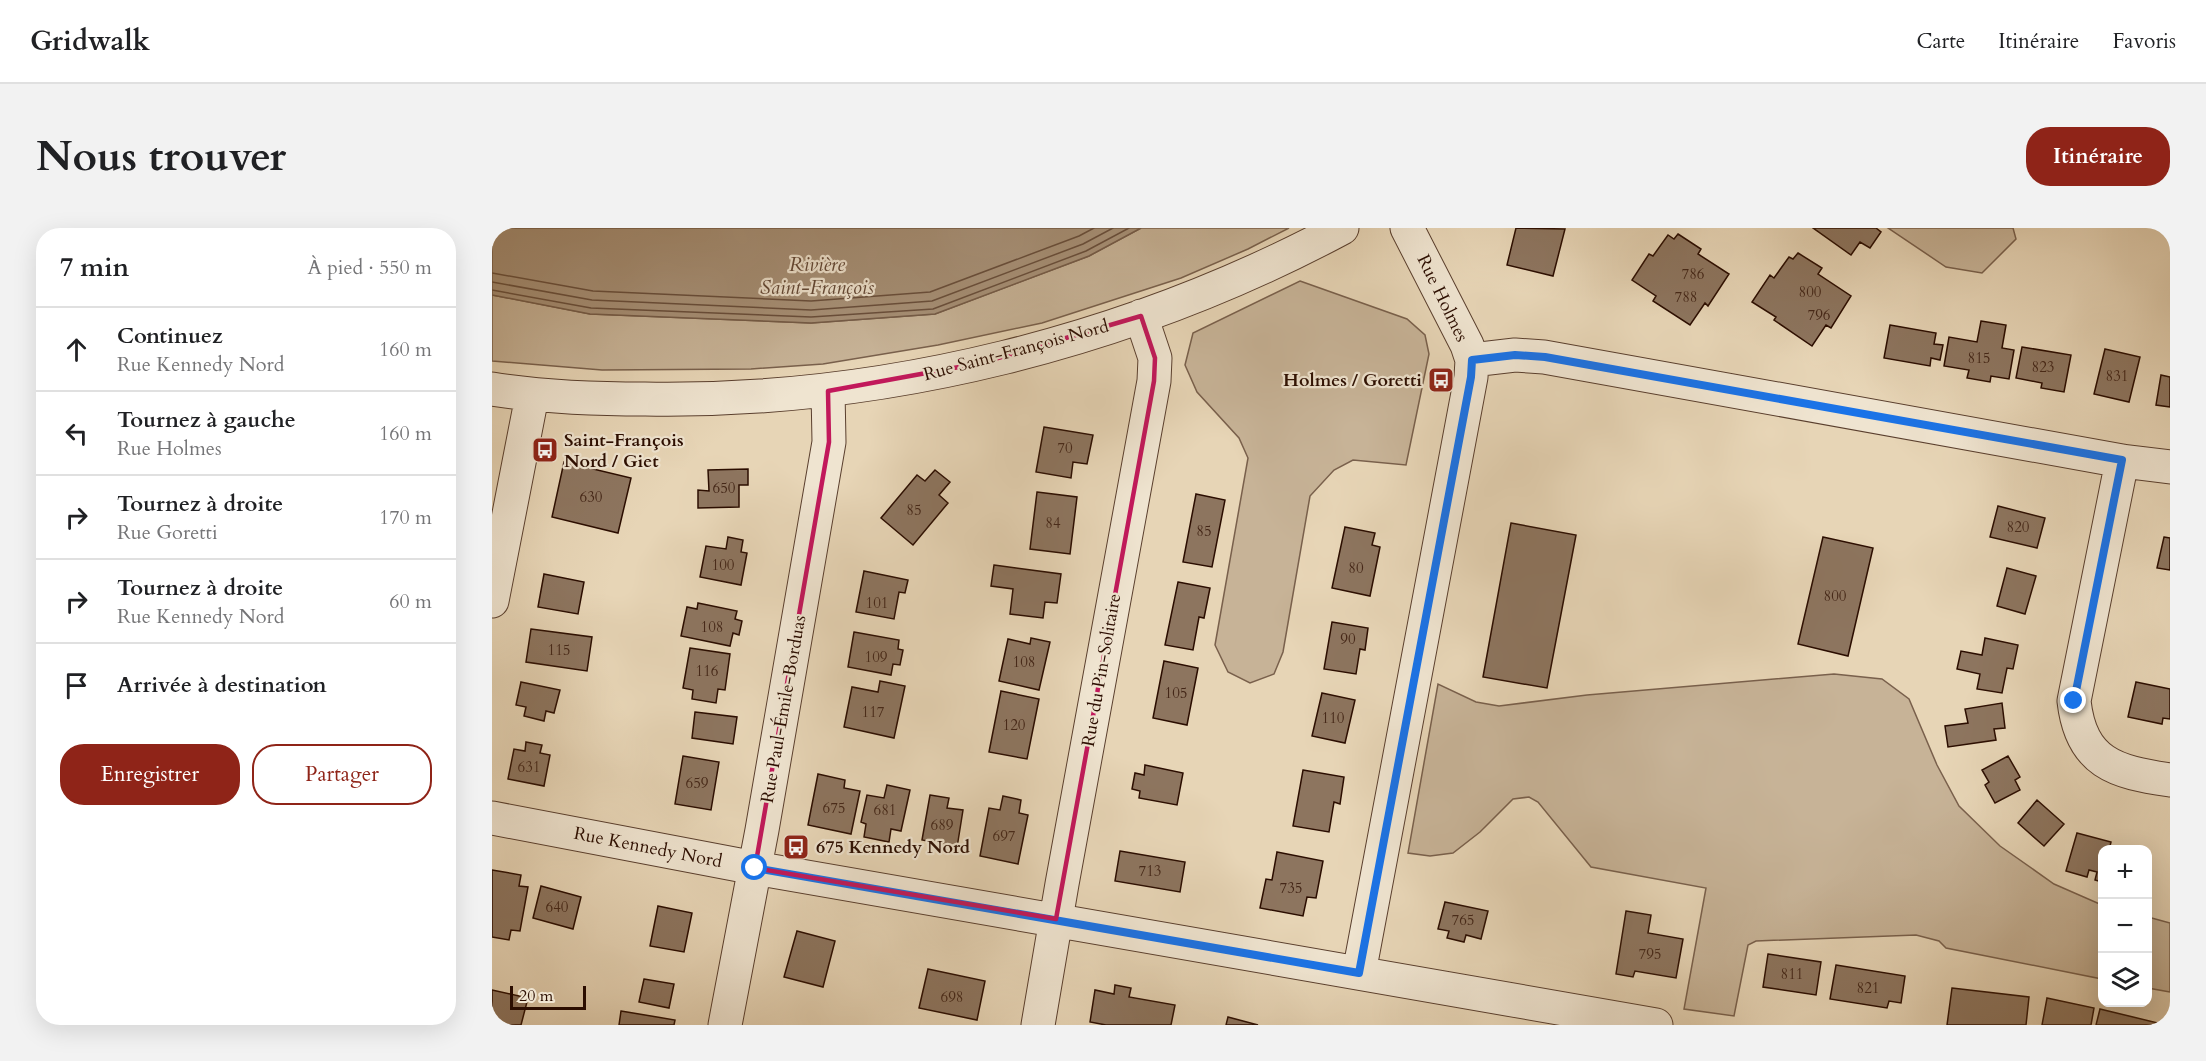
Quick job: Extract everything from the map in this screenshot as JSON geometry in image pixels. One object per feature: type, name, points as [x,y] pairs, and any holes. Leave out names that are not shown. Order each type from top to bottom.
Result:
[{"type":"street","name":"Rue Saint-François Nord","points":[[492,389],[532,396],[687,400],[828,391],[934,374],[981,363],[1141,316],[1235,280],[1342,228]]},
{"type":"street","name":"Rue Holmes","points":[[1359,973],[1471,377],[1472,360],[1467,345],[1407,228]]},
{"type":"street","name":"Rue du Pin-Solitaire","points":[[1038,1025],[1154,381],[1155,358],[1141,316]]},
{"type":"street","points":[[1472,360],[1515,355],[1545,357],[2170,467]]},
{"type":"street","name":"Rue Paul-Émile-Borduas","points":[[725,1025],[755,868],[829,442],[828,391]]},
{"type":"street","points":[[492,601],[532,396]]},
{"type":"street","points":[[2122,460],[2074,701],[2076,721],[2084,740],[2100,759],[2116,768],[2141,776],[2170,780]]},
{"type":"street","name":"Rue Kennedy Nord","points":[[492,818],[755,868],[1656,1025]]},
{"type":"highlighted area","points":[[1141,316],[1155,358],[1154,381],[1056,919],[755,868],[829,442],[828,391],[981,363]]},
{"type":"shaded area","points":[[1141,228],[1289,228],[1248,249],[1181,278],[1042,323],[938,345],[823,364],[751,369],[602,370],[492,361],[492,295],[590,314],[811,323],[935,314],[1089,256]]},
{"type":"shaded area","points":[[1888,228],[2013,228],[2016,239],[1982,273],[1946,267]]},
{"type":"shaded area","points":[[1300,281],[1407,319],[1425,335],[1429,354],[1406,465],[1353,460],[1334,470],[1310,496],[1283,652],[1274,674],[1250,683],[1228,672],[1215,645],[1248,458],[1239,438],[1197,392],[1185,365],[1193,333]]},
{"type":"shaded area","points":[[1834,674],[1882,679],[1909,699],[1937,765],[1959,806],[2000,846],[2054,884],[2098,903],[2098,978],[1946,948],[1939,941],[1916,935],[1756,941],[1748,945],[1734,1016],[1684,1009],[1706,888],[1591,867],[1538,802],[1529,797],[1513,799],[1480,832],[1453,853],[1430,856],[1408,853],[1438,684],[1476,702],[1499,706],[1587,695]]},
{"type":"shaded area","points":[[2152,918],[2170,923],[2170,992],[2152,989]]},
{"type":"water","name":"Rivière Saint-François","points":[[492,228],[1141,228],[1089,256],[935,314],[811,323],[590,314],[492,295]]},
{"type":"building","points":[[1516,228],[1565,229],[1553,276],[1507,265]]},
{"type":"building","points":[[1813,228],[1876,228],[1881,232],[1870,248],[1860,242],[1851,255]]},
{"type":"building","points":[[1678,234],[1701,249],[1698,254],[1729,274],[1708,306],[1705,303],[1690,325],[1653,301],[1656,296],[1632,280],[1649,254],[1653,256],[1668,235],[1674,239]]},
{"type":"building","points":[[1798,253],[1822,268],[1818,274],[1851,296],[1831,328],[1826,325],[1812,346],[1774,320],[1776,317],[1752,302],[1770,275],[1774,278],[1789,257],[1793,259]]},
{"type":"building","points":[[1981,321],[2006,325],[2002,348],[2014,350],[2009,379],[1991,376],[1990,382],[1967,378],[1969,370],[1944,366],[1949,337],[1977,342]]},
{"type":"building","points":[[1890,325],[1936,333],[1934,344],[1943,345],[1940,360],[1931,358],[1930,366],[1884,358]]},
{"type":"building","points":[[2022,347],[2071,355],[2064,392],[2041,388],[2042,383],[2016,378]]},
{"type":"building","points":[[2105,349],[2140,357],[2129,402],[2094,394]]},
{"type":"building","points":[[2161,375],[2170,377],[2170,407],[2156,405]]},
{"type":"building","points":[[1044,427],[1093,435],[1087,464],[1073,462],[1071,478],[1036,472]]},
{"type":"building","points":[[564,462],[631,478],[618,533],[552,517]]},
{"type":"building","points":[[748,469],[748,485],[739,485],[739,507],[698,508],[698,490],[709,491],[708,470]]},
{"type":"building","points":[[935,470],[950,482],[939,495],[948,503],[913,545],[881,518],[917,475],[925,481]]},
{"type":"building","points":[[1037,492],[1077,497],[1070,554],[1030,549]]},
{"type":"building","points":[[1196,494],[1225,500],[1212,567],[1183,562]]},
{"type":"building","points":[[1998,506],[2045,518],[2037,548],[1990,537]]},
{"type":"building","points":[[1511,523],[1576,535],[1547,688],[1483,677]]},
{"type":"building","points":[[1345,527],[1375,533],[1372,545],[1380,547],[1370,596],[1332,588]]},
{"type":"building","points":[[728,537],[743,540],[741,552],[747,553],[741,585],[700,577],[706,546],[726,549]]},
{"type":"building","points":[[1823,537],[1873,548],[1848,656],[1798,644]]},
{"type":"building","points":[[2164,537],[2170,538],[2170,570],[2157,568]]},
{"type":"building","points":[[994,565],[1061,574],[1057,603],[1045,602],[1043,618],[1010,614],[1013,589],[991,586]]},
{"type":"building","points":[[2007,568],[2036,576],[2025,614],[1997,606]]},
{"type":"building","points":[[864,571],[908,580],[905,593],[899,592],[894,619],[856,612]]},
{"type":"building","points":[[544,574],[584,582],[578,614],[538,607]]},
{"type":"building","points":[[1178,582],[1210,588],[1204,618],[1199,617],[1193,650],[1165,645]]},
{"type":"building","points":[[698,603],[737,611],[735,619],[742,621],[739,635],[733,633],[730,646],[681,636],[687,607],[697,609]]},
{"type":"building","points":[[1332,622],[1368,628],[1365,650],[1360,649],[1356,674],[1324,669]]},
{"type":"building","points":[[531,629],[592,637],[587,671],[526,662]]},
{"type":"building","points":[[854,632],[899,640],[898,649],[903,650],[900,665],[893,664],[891,675],[848,667]]},
{"type":"building","points":[[1031,638],[1050,642],[1039,690],[999,681],[1008,639],[1030,644]]},
{"type":"building","points":[[1985,638],[2018,645],[2013,669],[2007,668],[2002,693],[1977,689],[1980,674],[1957,669],[1961,651],[1982,655]]},
{"type":"building","points":[[690,648],[730,654],[725,690],[718,689],[716,703],[692,699],[693,690],[683,688]]},
{"type":"building","points":[[1164,661],[1198,668],[1187,725],[1153,718]]},
{"type":"building","points":[[880,681],[905,686],[894,738],[844,727],[852,687],[878,692]]},
{"type":"building","points":[[521,682],[560,690],[554,713],[546,711],[544,721],[524,716],[526,707],[516,705]]},
{"type":"building","points":[[2136,682],[2170,689],[2170,719],[2163,718],[2162,724],[2128,717]]},
{"type":"building","points":[[1001,691],[1039,699],[1027,759],[989,752]]},
{"type":"building","points":[[1322,693],[1355,700],[1345,743],[1312,736]]},
{"type":"building","points":[[2002,703],[2005,728],[1994,729],[1996,740],[1948,747],[1945,726],[1968,723],[1965,709]]},
{"type":"building","points":[[695,712],[737,717],[733,744],[692,738]]},
{"type":"building","points":[[526,742],[542,745],[540,753],[550,755],[544,786],[508,779],[514,749],[525,751]]},
{"type":"building","points":[[683,756],[719,762],[711,810],[675,804]]},
{"type":"building","points":[[2008,756],[2020,777],[2015,780],[2020,790],[1995,803],[1985,785],[1989,782],[1982,770]]},
{"type":"building","points":[[1145,765],[1183,773],[1177,805],[1139,798],[1140,791],[1132,789],[1135,773],[1144,775]]},
{"type":"building","points":[[1303,770],[1344,777],[1340,804],[1334,802],[1329,832],[1293,826]]},
{"type":"building","points":[[818,774],[845,780],[844,788],[860,791],[851,834],[808,825]]},
{"type":"building","points":[[887,785],[910,790],[901,831],[891,829],[889,842],[864,837],[866,824],[861,822],[867,795],[884,798]]},
{"type":"building","points":[[930,795],[949,798],[947,808],[963,810],[956,854],[936,851],[938,843],[922,840]]},
{"type":"building","points":[[1003,796],[1021,800],[1019,813],[1028,815],[1018,864],[980,856],[989,808],[1000,810]]},
{"type":"building","points":[[2037,800],[2064,824],[2044,846],[2018,823]]},
{"type":"building","points":[[2077,833],[2111,842],[2110,845],[2098,845],[2098,881],[2095,880],[2097,872],[2089,870],[2087,877],[2066,871]]},
{"type":"building","points":[[1120,851],[1185,862],[1180,892],[1115,881]]},
{"type":"building","points":[[1277,852],[1323,861],[1316,898],[1307,897],[1303,916],[1260,908],[1266,879],[1272,880]]},
{"type":"building","points":[[492,870],[521,875],[519,886],[528,887],[520,931],[511,930],[509,940],[492,937]]},
{"type":"building","points":[[541,886],[581,897],[573,929],[533,918]]},
{"type":"building","points":[[1445,902],[1488,911],[1481,939],[1466,935],[1464,942],[1447,938],[1449,931],[1438,929]]},
{"type":"building","points":[[658,906],[692,913],[684,952],[650,946]]},
{"type":"building","points":[[1626,911],[1651,915],[1648,933],[1683,939],[1676,978],[1635,971],[1633,977],[1616,974]]},
{"type":"building","points":[[797,931],[835,941],[823,987],[784,977]]},
{"type":"building","points":[[1768,954],[1821,962],[1816,995],[1763,987]]},
{"type":"building","points":[[1836,965],[1905,976],[1901,1003],[1889,1001],[1887,1008],[1830,999]]},
{"type":"building","points":[[928,969],[985,981],[977,1020],[919,1008]]},
{"type":"building","points":[[644,979],[674,984],[669,1008],[639,1002]]},
{"type":"building","points":[[1115,985],[1131,988],[1129,997],[1175,1005],[1171,1025],[1106,1025],[1090,1022],[1095,990],[1114,994]]},
{"type":"building","points":[[1952,988],[2029,997],[2026,1025],[1947,1025]]},
{"type":"building","points":[[492,990],[528,998],[521,1025],[492,1025]]},
{"type":"building","points":[[2047,998],[2094,1008],[2091,1025],[2042,1025]]},
{"type":"building","points":[[2100,1009],[2162,1024],[2162,1025],[2096,1025]]},
{"type":"building","points":[[621,1011],[675,1020],[674,1025],[619,1025]]},
{"type":"building","points":[[1228,1017],[1258,1025],[1226,1025]]},
{"type":"place","name":"Holmes / Goretti","points":[[1441,380]]},
{"type":"place","name":"Saint-François Nord / Giet","points":[[545,450]]},
{"type":"place","name":"675 Kennedy Nord","points":[[796,847]]},
{"type":"route","points":[[755,868],[1359,973],[1471,377],[1472,360],[1499,356],[1545,357],[2122,460],[2074,701]]}]
